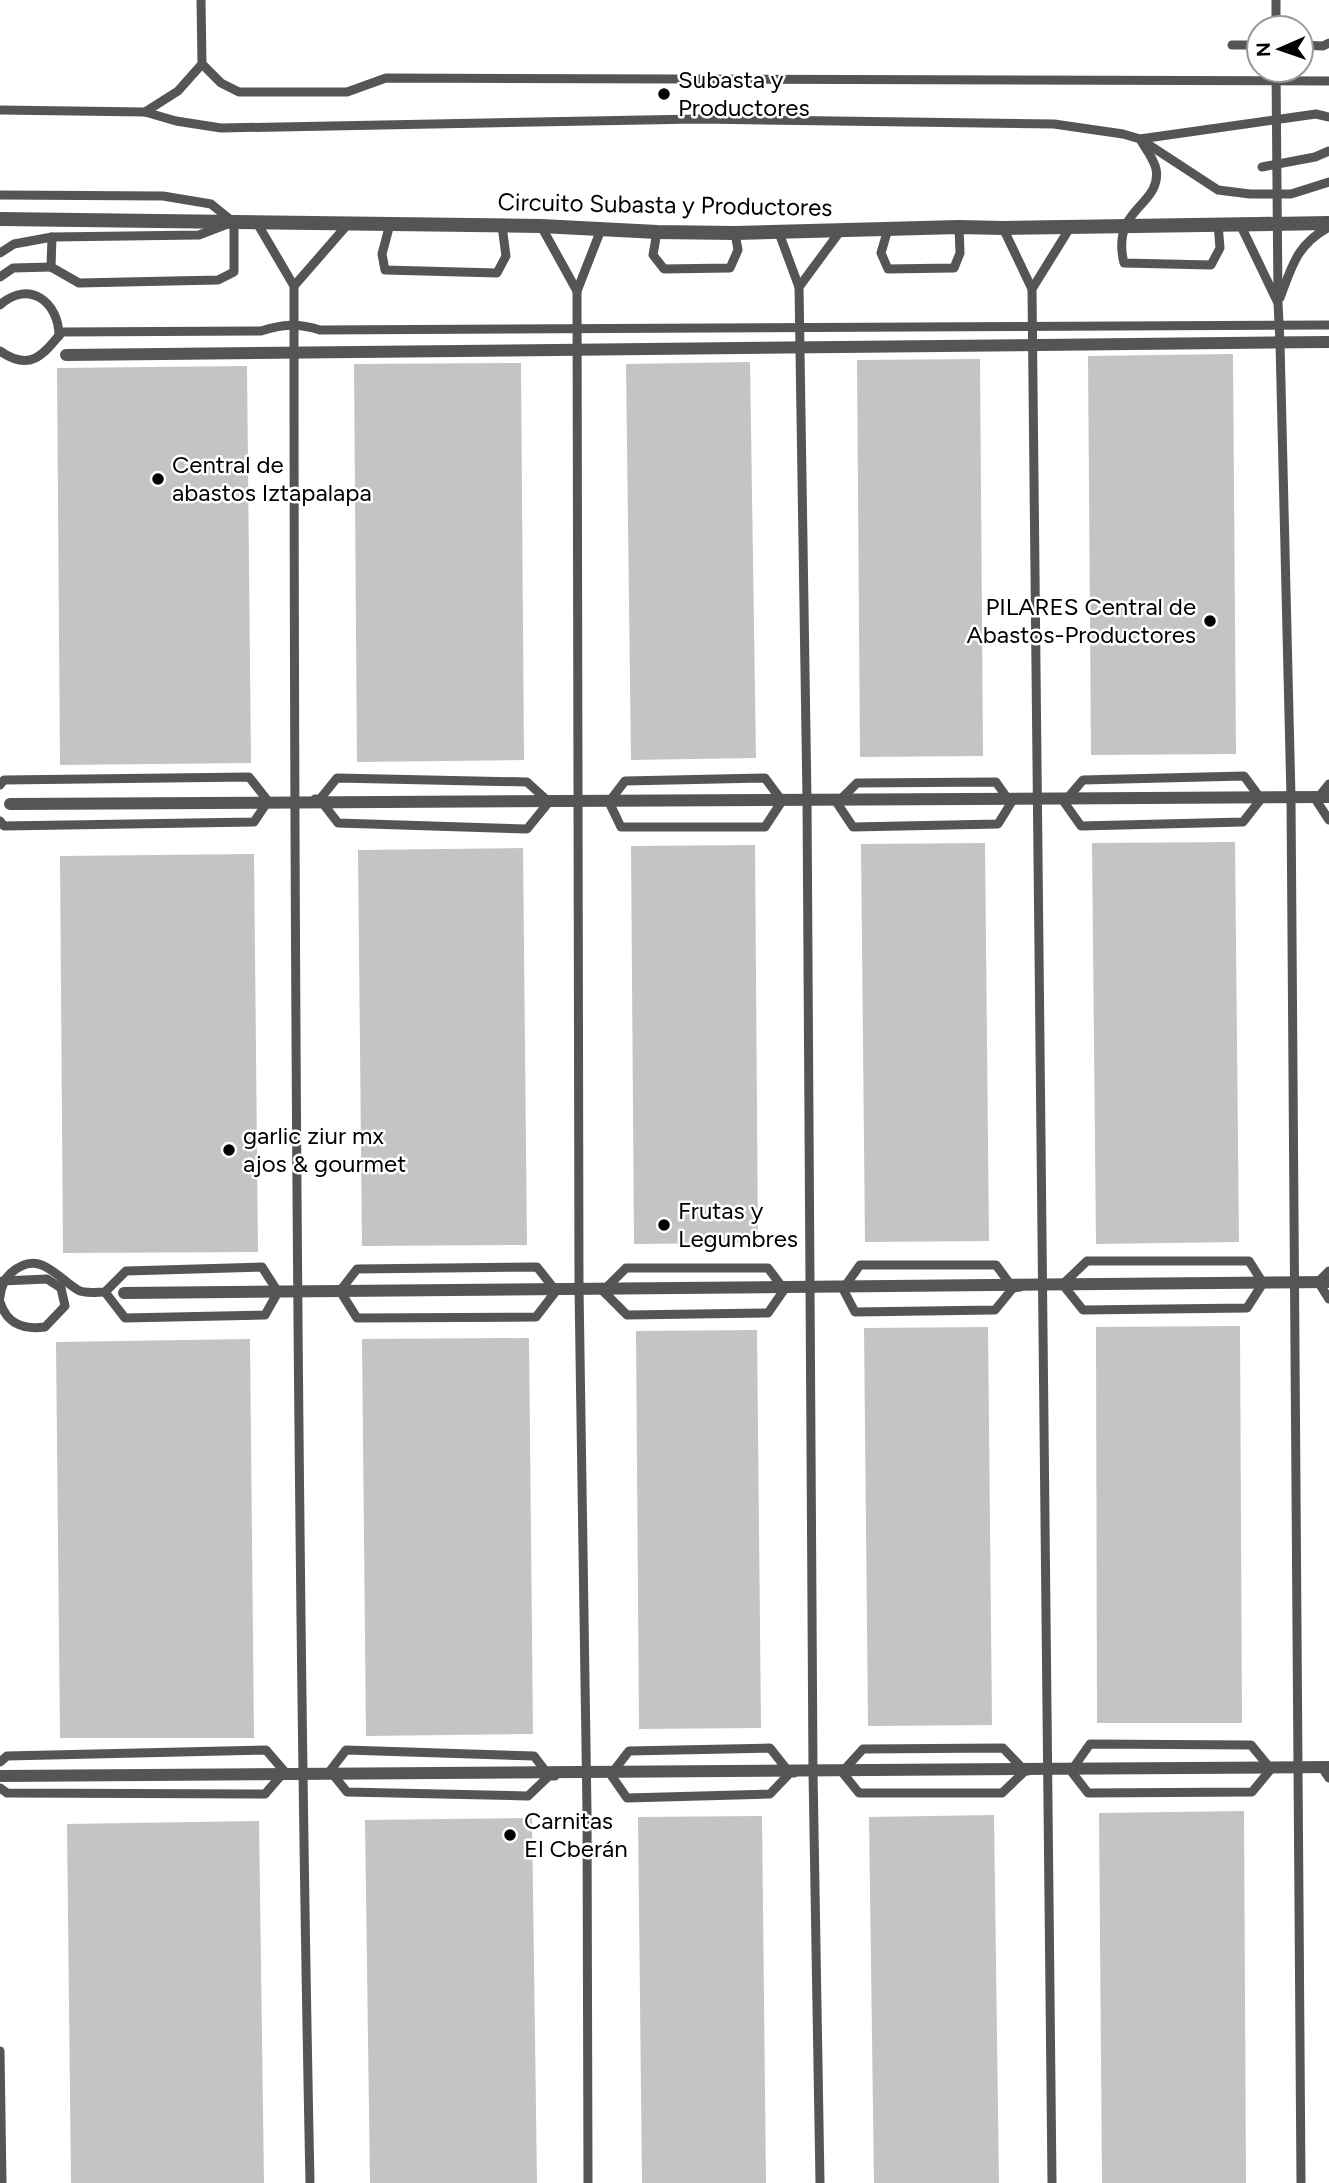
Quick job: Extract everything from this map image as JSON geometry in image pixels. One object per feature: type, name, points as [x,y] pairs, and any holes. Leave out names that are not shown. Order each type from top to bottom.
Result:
[{"type":"street","name":"Circuito Subasta y Productores","points":[[0,219],[601,227],[657,232],[736,233],[958,227],[1329,225]]},
{"type":"street","points":[[66,355],[1329,342]]},
{"type":"street","points":[[10,804],[1323,798]]},
{"type":"street","points":[[124,1293],[1324,1282]]},
{"type":"street","points":[[0,1776],[1327,1766]]},
{"type":"lane","points":[[145,112],[178,91],[202,64],[201,0]]},
{"type":"lane","points":[[1231,45],[1245,45]]},
{"type":"lane","points":[[202,64],[221,83],[239,92],[268,93],[347,92],[386,78],[1329,81]]},
{"type":"lane","points":[[1276,84],[1278,325]]},
{"type":"lane","points":[[0,110],[145,112],[176,121],[221,128],[698,119],[1054,124],[1140,139],[1218,190],[1250,194],[1291,194],[1329,182]]},
{"type":"lane","points":[[1140,139],[1316,114],[1329,117]]},
{"type":"lane","points":[[1140,139],[1156,167],[1156,182],[1152,193],[1126,225],[1121,248],[1124,263],[1211,265],[1220,248],[1218,224]]},
{"type":"lane","points":[[1262,167],[1315,157],[1329,151]]},
{"type":"lane","points":[[0,195],[163,196],[211,204],[234,222]]},
{"type":"lane","points":[[0,253],[14,244],[52,237],[199,235],[234,222]]},
{"type":"lane","points":[[0,277],[13,268],[51,267],[79,283],[218,280],[234,272],[234,222]]},
{"type":"lane","points":[[257,223],[294,286],[297,1291],[310,2183]]},
{"type":"lane","points":[[294,286],[348,223]]},
{"type":"lane","points":[[390,224],[382,254],[385,270],[485,273],[497,273],[506,256],[502,226]]},
{"type":"lane","points":[[1240,224],[1278,303],[1280,343],[1291,797],[1301,2183]]},
{"type":"lane","points":[[1278,303],[1302,247],[1329,225]]},
{"type":"lane","points":[[541,226],[577,291]]},
{"type":"lane","points":[[1032,289],[1072,226]]},
{"type":"lane","points":[[588,2183],[579,1289],[577,291],[601,227]]},
{"type":"lane","points":[[888,229],[881,253],[888,269],[954,268],[960,253],[958,227]]},
{"type":"lane","points":[[1003,228],[1032,289],[1052,2183]]},
{"type":"lane","points":[[799,287],[841,230]]},
{"type":"lane","points":[[657,232],[653,255],[664,269],[730,268],[738,250],[736,233]]},
{"type":"lane","points":[[779,233],[799,287],[807,799],[813,1771],[820,2183]]},
{"type":"lane","points":[[51,267],[52,237]]},
{"type":"lane","points":[[0,305],[8,298],[18,295],[43,298],[52,309],[58,325],[59,343],[45,358],[34,362],[0,361]]},
{"type":"lane","points":[[0,351],[20,361],[34,359],[46,352],[62,332],[261,331],[282,324],[304,325],[320,330],[1329,325]]},
{"type":"lane","points":[[1011,803],[1064,802],[1083,780],[1244,776],[1261,799]]},
{"type":"lane","points":[[0,785],[4,780],[249,777],[268,802]]},
{"type":"lane","points":[[268,802],[320,799],[337,778],[527,782],[548,802],[609,802]]},
{"type":"lane","points":[[609,802],[625,781],[765,778],[782,801]]},
{"type":"lane","points":[[782,801],[837,803],[857,783],[996,782],[1011,803]]},
{"type":"lane","points":[[1329,784],[1323,798],[1329,820]]},
{"type":"lane","points":[[1261,799],[1323,798]]},
{"type":"lane","points":[[320,799],[338,823],[527,829],[548,802]]},
{"type":"lane","points":[[1064,802],[1082,826],[1243,822],[1261,799]]},
{"type":"lane","points":[[609,802],[621,827],[765,827],[782,801]]},
{"type":"lane","points":[[0,821],[4,826],[254,822],[268,802]]},
{"type":"lane","points":[[837,803],[853,827],[998,824],[1011,803]]},
{"type":"lane","points":[[843,1289],[855,1312],[995,1310],[1013,1287],[1063,1285],[1087,1261],[1249,1261],[1263,1283]]},
{"type":"lane","points":[[0,1281],[47,1279],[61,1288],[65,1306],[45,1327],[30,1329],[16,1325],[4,1314],[0,1299],[1,1288],[8,1275],[30,1263],[44,1265],[80,1292],[105,1292],[126,1271],[262,1267],[278,1292]]},
{"type":"lane","points":[[843,1289],[860,1265],[996,1265],[1013,1287]]},
{"type":"lane","points":[[340,1291],[357,1269],[537,1267],[556,1291]]},
{"type":"lane","points":[[603,1291],[626,1268],[768,1268],[784,1290]]},
{"type":"lane","points":[[1329,1271],[1324,1282],[1329,1299]]},
{"type":"lane","points":[[1263,1283],[1324,1282]]},
{"type":"lane","points":[[1063,1285],[1083,1310],[1247,1308],[1263,1283]]},
{"type":"lane","points":[[784,1290],[843,1289]]},
{"type":"lane","points":[[556,1291],[603,1291],[627,1315],[768,1312],[784,1290]]},
{"type":"lane","points":[[340,1291],[357,1318],[536,1317],[556,1291]]},
{"type":"lane","points":[[278,1292],[340,1291]]},
{"type":"lane","points":[[105,1292],[125,1318],[265,1315],[278,1292]]},
{"type":"lane","points":[[1071,1771],[1090,1744],[1251,1745],[1271,1769]]},
{"type":"lane","points":[[611,1775],[629,1751],[770,1748],[790,1773]]},
{"type":"lane","points":[[611,1775],[627,1798],[770,1794],[790,1773],[842,1772],[863,1749],[1003,1748],[1025,1771]]},
{"type":"lane","points":[[0,1762],[7,1756],[267,1750],[285,1772]]},
{"type":"lane","points":[[330,1771],[346,1750],[534,1756],[549,1776]]},
{"type":"lane","points":[[1071,1771],[1088,1793],[1252,1792],[1271,1769],[1327,1766],[1329,1778]]},
{"type":"lane","points":[[0,1788],[6,1793],[265,1794],[285,1772],[330,1771]]},
{"type":"lane","points":[[330,1771],[347,1792],[528,1796],[549,1776],[611,1775]]},
{"type":"lane","points":[[842,1772],[859,1793],[1002,1793],[1025,1771],[1071,1771]]},
{"type":"lane","points":[[0,2051],[2,2183]]},
{"type":"building","points":[[1233,354],[1236,754],[1091,755],[1088,356]]},
{"type":"building","points":[[980,359],[983,756],[860,757],[857,360]]},
{"type":"building","points":[[750,362],[756,758],[631,760],[626,364]]},
{"type":"building","points":[[521,363],[524,760],[357,762],[354,364]]},
{"type":"building","points":[[247,366],[251,763],[60,765],[57,368]]},
{"type":"building","points":[[1235,842],[1239,1242],[1096,1244],[1092,843]]},
{"type":"building","points":[[985,843],[989,1241],[865,1242],[861,844]]},
{"type":"building","points":[[755,845],[758,1243],[634,1244],[631,846]]},
{"type":"building","points":[[523,848],[527,1245],[362,1246],[358,850]]},
{"type":"building","points":[[254,854],[258,1252],[63,1253],[60,856]]},
{"type":"building","points":[[1240,1326],[1242,1723],[1097,1723],[1096,1327]]},
{"type":"building","points":[[988,1327],[992,1725],[868,1726],[864,1328]]},
{"type":"building","points":[[757,1330],[761,1728],[639,1729],[636,1331]]},
{"type":"building","points":[[529,1338],[533,1734],[366,1736],[362,1339]]},
{"type":"building","points":[[250,1339],[254,1738],[60,1738],[56,1342]]},
{"type":"building","points":[[1244,1811],[1246,2183],[1102,2183],[1099,1813]]},
{"type":"building","points":[[994,1815],[999,2183],[874,2183],[869,1817]]},
{"type":"building","points":[[762,1816],[766,2183],[642,2183],[638,1817]]},
{"type":"building","points":[[532,1818],[537,2183],[370,2183],[365,1820]]},
{"type":"building","points":[[259,1821],[264,2183],[71,2183],[67,1824]]},
{"type":"place","name":"Subasta y Productores","points":[[664,94]]},
{"type":"place","name":"Central de abastos Iztapalapa","points":[[158,479]]},
{"type":"place","name":"PILARES Central de Abastos-Productores","points":[[1210,621]]},
{"type":"place","name":"garlic ziur mx ajos & gourmet","points":[[229,1150]]},
{"type":"place","name":"Frutas y Legumbres","points":[[664,1225]]},
{"type":"place","name":"Carnitas El Cberán","points":[[510,1835]]}]
